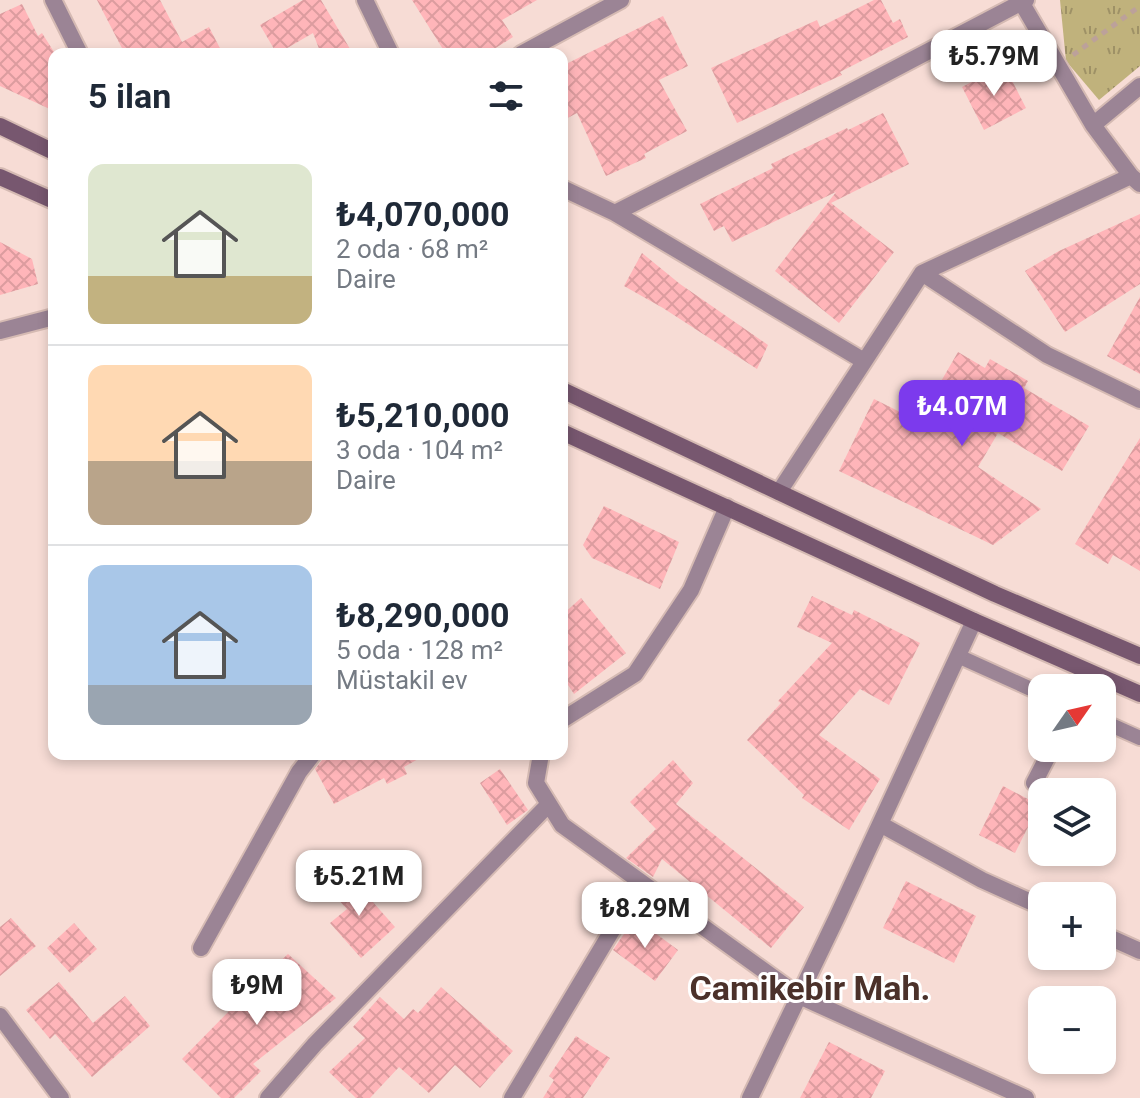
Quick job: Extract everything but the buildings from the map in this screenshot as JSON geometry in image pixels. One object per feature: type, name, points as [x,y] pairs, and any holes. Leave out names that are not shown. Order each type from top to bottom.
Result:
[{"type":"main road","points":[[0,126],[48,149]]},
{"type":"main road","points":[[0,177],[48,198]]},
{"type":"main road","points":[[568,393],[995,594],[1140,656]]},
{"type":"main road","points":[[568,435],[1140,694]]},
{"type":"street","points":[[53,0],[77,48]]},
{"type":"street","points":[[365,0],[388,48]]},
{"type":"street","points":[[531,48],[603,4],[621,0]]},
{"type":"street","points":[[615,213],[1023,1],[1093,125],[1136,180],[922,273],[779,492]]},
{"type":"street","points":[[1093,125],[1140,86]]},
{"type":"street","points":[[568,191],[615,213],[864,361]]},
{"type":"street","points":[[922,273],[1047,355],[1140,400]]},
{"type":"street","points":[[0,331],[48,319]]},
{"type":"street","points":[[568,716],[635,674],[691,590],[727,507]]},
{"type":"street","points":[[750,1098],[974,621]]},
{"type":"street","points":[[201,948],[308,760]]},
{"type":"street","points":[[540,760],[536,783],[562,825],[799,996],[1026,1098]]},
{"type":"street","points":[[268,1098],[315,1044],[549,804]]},
{"type":"street","points":[[880,824],[982,880],[1028,901]]},
{"type":"street","points":[[512,1098],[641,882]]},
{"type":"street","points":[[1116,940],[1140,951]]},
{"type":"street","points":[[0,1016],[61,1098]]},
{"type":"lane","points":[[958,656],[1028,688]]},
{"type":"lane","points":[[1116,727],[1140,738]]},
{"type":"path","points":[[1059,66],[1140,6]]},
{"type":"green space","points":[[1060,0],[1140,0],[1140,66],[1099,100],[1066,61]]},
{"type":"district","name":"Camikebir Mah.","points":[[810,988]]}]
